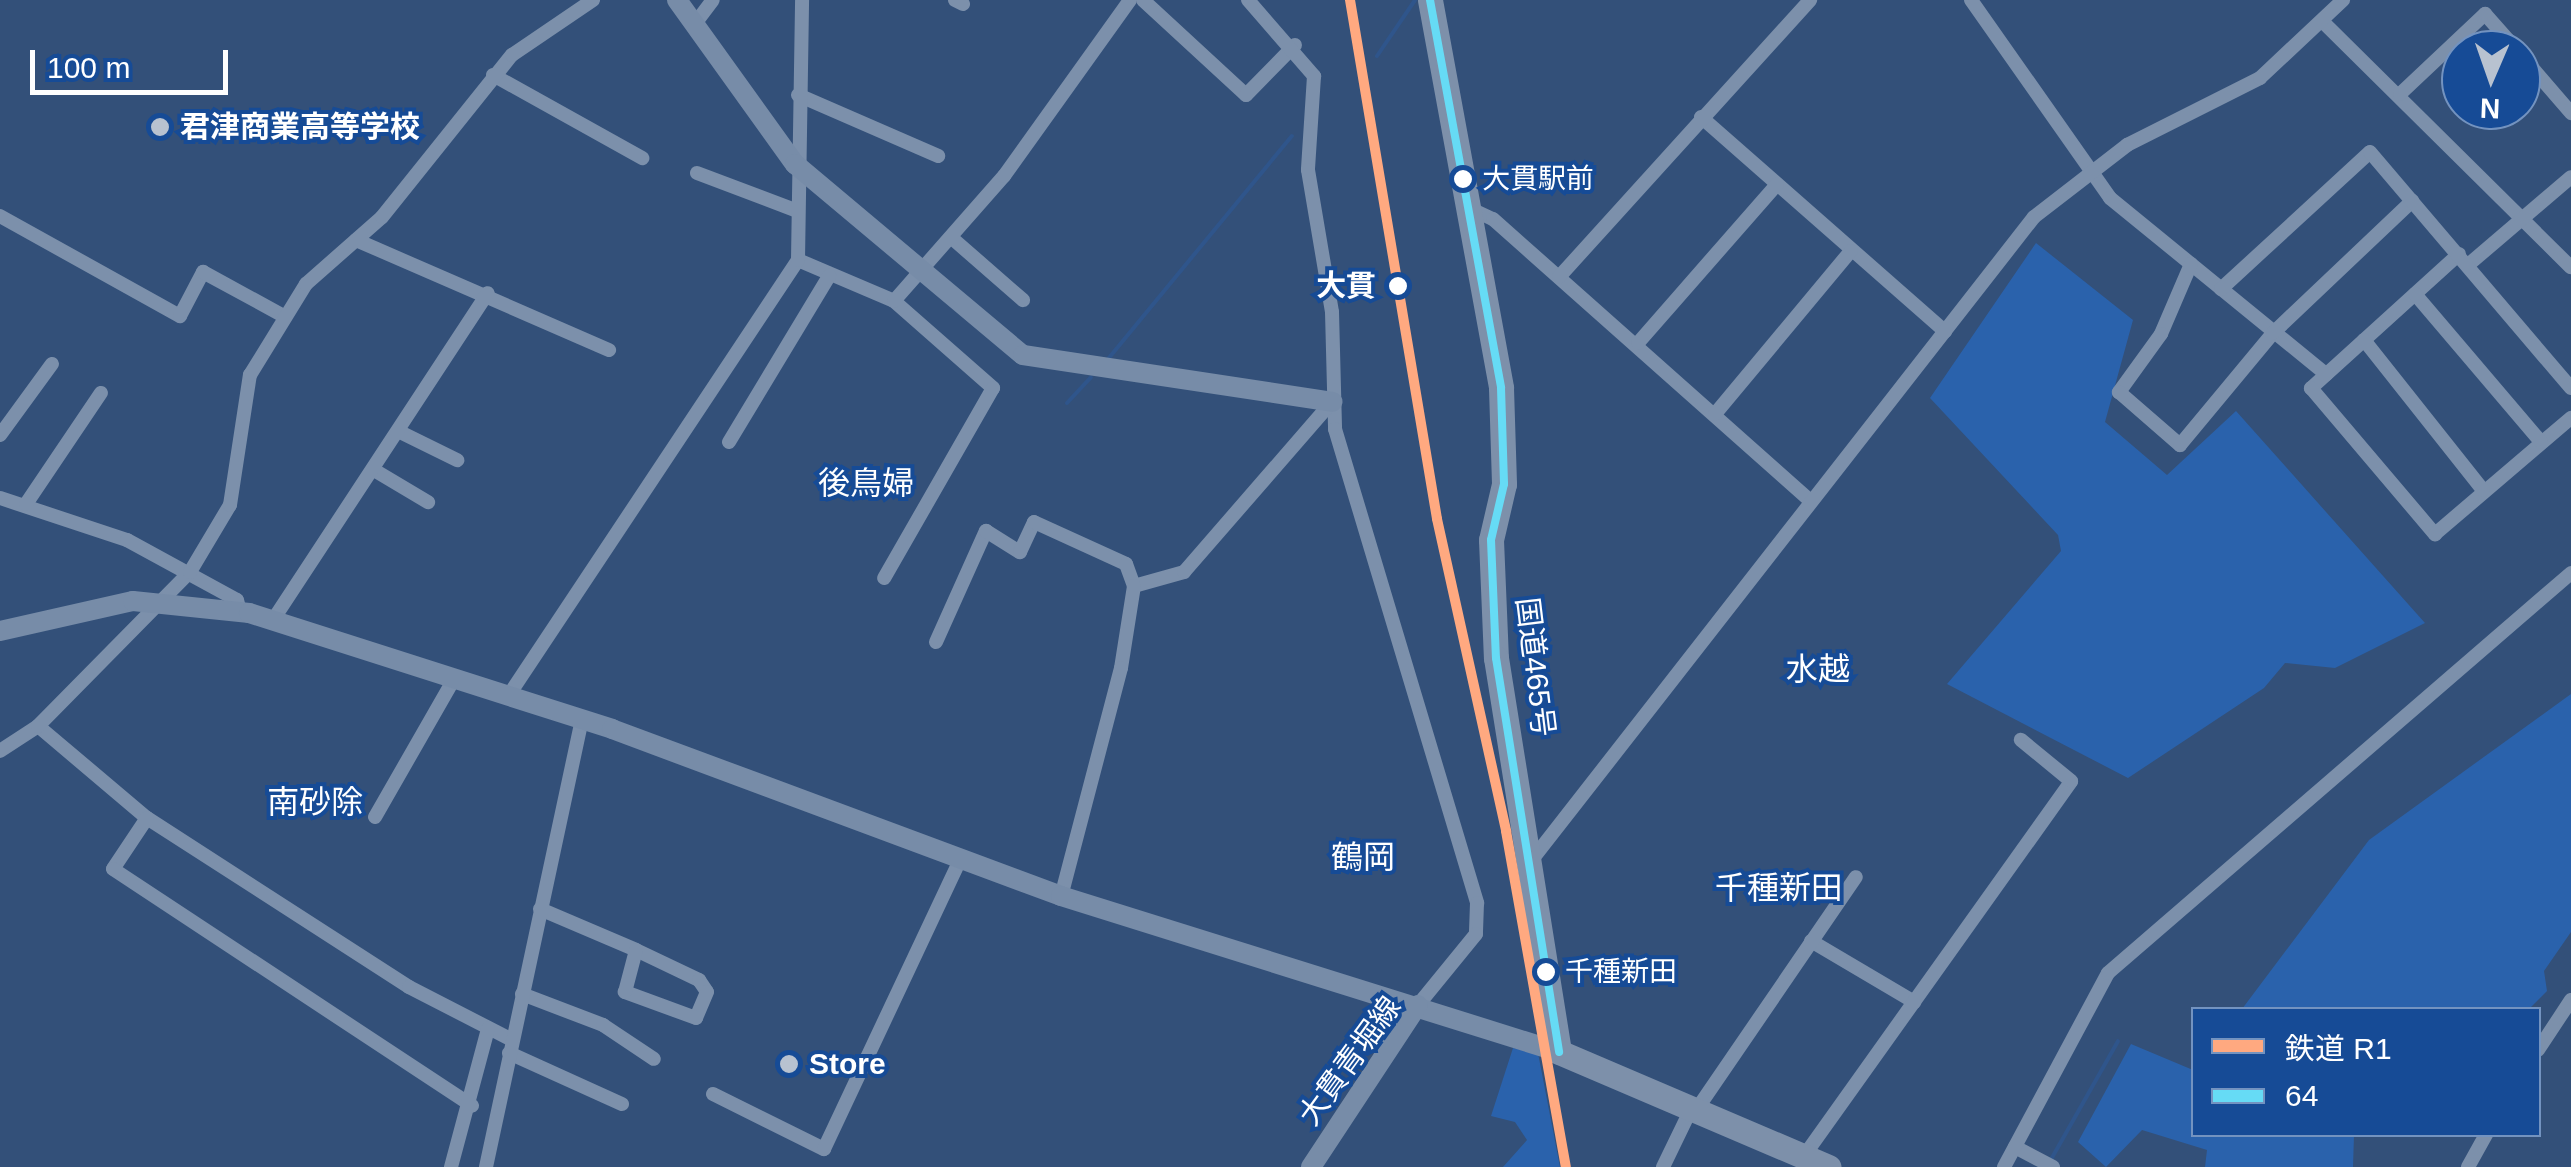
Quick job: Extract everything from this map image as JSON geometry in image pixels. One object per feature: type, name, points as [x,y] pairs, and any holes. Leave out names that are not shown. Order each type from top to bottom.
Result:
[{"type":"highway","name":"国道465号","points":[[1430,0],[1505,426],[1491,540],[1496,658],[1531,861],[1558,1052]]},
{"type":"highway","points":[[1558,1052],[1829,1167]]},
{"type":"street","points":[[0,751],[38,726],[190,572],[230,505],[250,375],[282,316],[325,260],[356,240],[494,75],[593,0]]},
{"type":"street","points":[[677,0],[696,21],[795,164],[926,266],[1006,344],[1044,362],[1332,402]]},
{"type":"street","points":[[696,21],[713,0]]},
{"type":"street","points":[[507,698],[798,260],[795,164],[802,0]]},
{"type":"street","points":[[894,301],[953,239],[1130,0]]},
{"type":"street","points":[[1143,0],[1246,96],[1295,44]]},
{"type":"street","points":[[0,631],[106,603],[163,603],[240,611],[582,720],[1061,896],[1418,1005],[1476,934],[1479,916],[1332,402],[1332,312],[1308,170],[1318,103],[1295,44],[1248,0]]},
{"type":"street","points":[[1560,277],[1810,0]]},
{"type":"street","points":[[1971,0],[2090,173],[2190,264],[2326,374]]},
{"type":"street","points":[[1531,861],[2034,217],[2090,173],[2260,78],[2342,0]]},
{"type":"street","points":[[2467,30],[2484,14],[2499,30]]},
{"type":"street","points":[[2322,21],[2400,94],[2518,222],[2571,267]]},
{"type":"street","points":[[2400,94],[2441,55]]},
{"type":"street","points":[[494,75],[642,158]]},
{"type":"street","points":[[2541,78],[2571,113]]},
{"type":"street","points":[[798,94],[938,156]]},
{"type":"street","points":[[1701,117],[1945,331]]},
{"type":"street","points":[[2220,289],[2370,152],[2571,388]]},
{"type":"street","points":[[697,173],[795,210]]},
{"type":"street","points":[[2571,177],[2518,222],[2415,294],[2311,388],[2436,534],[2571,418]]},
{"type":"street","points":[[1638,343],[1777,184]]},
{"type":"street","points":[[2190,264],[2162,334],[2119,392],[2180,446],[2272,333],[2412,201]]},
{"type":"street","points":[[1468,208],[1560,277],[1638,343],[1811,500]]},
{"type":"street","points":[[0,216],[180,316],[203,272],[282,316]]},
{"type":"street","points":[[953,239],[1022,300]]},
{"type":"street","points":[[356,240],[610,350]]},
{"type":"street","points":[[1715,414],[1851,250]]},
{"type":"street","points":[[798,260],[894,301],[992,388],[884,578]]},
{"type":"street","points":[[729,442],[829,276]]},
{"type":"street","points":[[273,620],[488,294]]},
{"type":"street","points":[[2415,294],[2542,442]]},
{"type":"street","points":[[2364,340],[2483,490]]},
{"type":"street","points":[[0,436],[52,364]]},
{"type":"street","points":[[26,504],[101,393]]},
{"type":"street","points":[[1134,586],[1184,572],[1332,402]]},
{"type":"street","points":[[400,432],[458,460]]},
{"type":"street","points":[[374,470],[428,502]]},
{"type":"street","points":[[0,498],[88,522],[190,572],[240,611]]},
{"type":"street","points":[[936,642],[986,531],[1020,552],[1034,522],[1126,564],[1134,586],[1061,896]]},
{"type":"street","points":[[2004,1167],[2108,973],[2571,573]]},
{"type":"street","points":[[376,817],[453,681]]},
{"type":"street","points":[[486,1167],[582,720]]},
{"type":"street","points":[[38,726],[147,818],[488,1029],[510,1047],[622,1104]]},
{"type":"street","points":[[1804,1156],[2071,782],[2021,740]]},
{"type":"street","points":[[147,818],[113,869],[472,1106]]},
{"type":"street","points":[[713,1094],[824,1150],[960,860]]},
{"type":"street","points":[[1663,1167],[1695,1108],[1856,877]]},
{"type":"street","points":[[540,909],[636,950],[705,986],[696,1018],[625,992],[636,950]]},
{"type":"street","points":[[1811,941],[1914,1002]]},
{"type":"street","points":[[522,994],[603,1025],[654,1058]]},
{"type":"street","points":[[2541,1045],[2571,1000]]},
{"type":"street","name":"大貫青堀線","points":[[1311,1167],[1418,1005],[1558,1052]]},
{"type":"street","points":[[451,1167],[472,1106],[488,1029]]},
{"type":"street","points":[[2468,1167],[2484,1137]]},
{"type":"street","points":[[2014,1146],[2049,1165]]},
{"type":"shaded area","points":[[2036,243],[2133,320],[2105,422],[2167,475],[2236,411],[2425,623],[2335,668],[2285,663],[2264,688],[2128,778],[1947,684],[2061,551],[2058,535],[1930,398]]},
{"type":"shaded area","points":[[2571,694],[2571,932],[2544,971],[2547,991],[2531,1007],[2244,1007],[2369,840]]},
{"type":"shaded area","points":[[2131,1044],[2191,1069],[2191,1137],[2354,1137],[2353,1167],[2205,1167],[2207,1150],[2142,1130],[2106,1167],[2078,1142]]},
{"type":"shaded area","points":[[1513,1048],[1538,1053],[1560,1167],[1503,1167],[1527,1140],[1515,1122],[1491,1116]]},
{"type":"waterway","points":[[1377,56],[1415,0]]},
{"type":"waterway","points":[[1108,359],[1292,136]]},
{"type":"waterway","points":[[1067,403],[1091,377]]},
{"type":"waterway","points":[[2049,1163],[2118,1041]]},
{"type":"rail line","name":"R1","points":[[1350,0],[1437,519],[1506,831],[1566,1167]]},
{"type":"transit line","name":"64","points":[[1430,0],[1501,388],[1504,484],[1491,540],[1496,658],[1559,1052]]},
{"type":"place","name":"君津商業高等学校","points":[[160,127]]},
{"type":"place","name":"大貫駅前","points":[[1463,179]]},
{"type":"place","name":"大貫","points":[[1398,286]]},
{"type":"place","name":"千種新田","points":[[1546,972]]},
{"type":"place","name":"Store","points":[[789,1064]]},
{"type":"district","name":"後鳥婦","points":[[866,483]]},
{"type":"district","name":"水越","points":[[1818,669]]},
{"type":"district","name":"南砂除","points":[[315,802]]},
{"type":"district","name":"鶴岡","points":[[1363,857]]},
{"type":"district","name":"千種新田","points":[[1779,888]]}]
